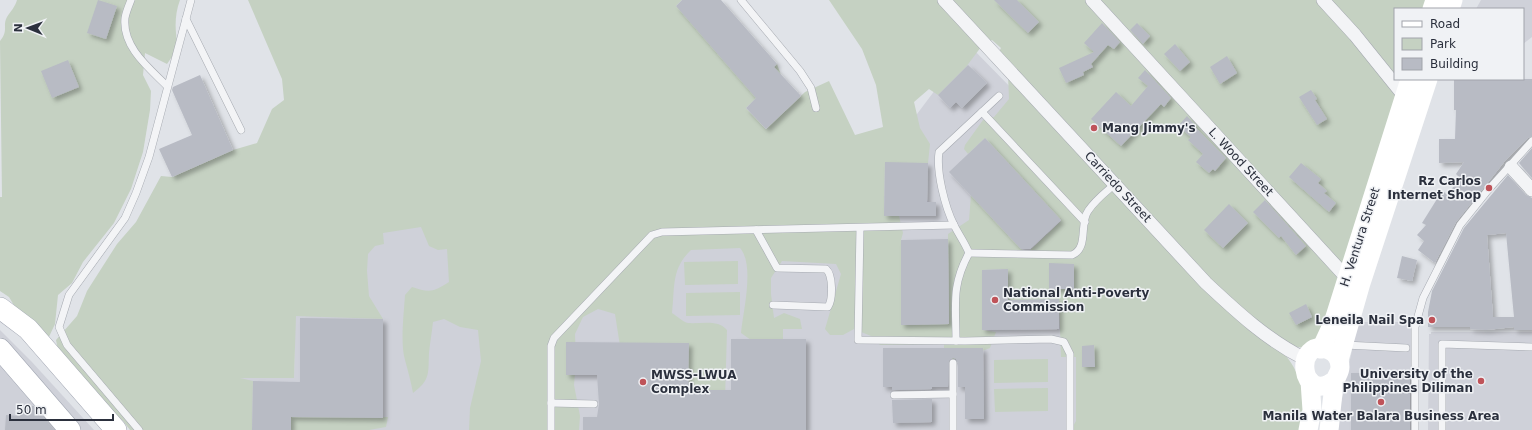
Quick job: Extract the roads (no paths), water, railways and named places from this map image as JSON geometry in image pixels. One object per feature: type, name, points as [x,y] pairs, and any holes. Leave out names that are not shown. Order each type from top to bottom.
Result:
[{"type":"main road","points":[[0,308],[28,329],[116,430]]},
{"type":"main road","points":[[0,349],[70,430]]},
{"type":"street","name":"Carriedo Street","points":[[944,0],[1206,283],[1245,320],[1288,351],[1305,360]]},
{"type":"street","name":"L. Wood Street","points":[[1092,0],[1354,281]]},
{"type":"street","points":[[1323,0],[1394,79]]},
{"type":"street","points":[[1394,80],[1412,100]]},
{"type":"street","name":"H. Ventura Street","points":[[1410,80],[1412,100]]},
{"type":"street","name":"H. Ventura Street","points":[[1341,352],[1354,281],[1412,100],[1427,80]]},
{"type":"street","points":[[1511,167],[1532,190]]},
{"type":"street","name":"H. Ventura Street","points":[[1321,349],[1354,281]]},
{"type":"street","points":[[1308,430],[1312,410],[1310,381],[1304,371],[1305,360],[1312,352],[1321,349],[1332,352],[1341,352],[1340,370],[1335,380],[1328,430]]},
{"type":"street","points":[[1310,381],[1314,384],[1325,385],[1335,380]]},
{"type":"lane","points":[[131,0],[125,17],[126,35],[138,56],[167,86]]},
{"type":"lane","points":[[139,430],[67,345],[59,327],[69,295],[125,218],[149,157],[191,0]]},
{"type":"lane","points":[[741,0],[800,71],[811,88],[816,108]]},
{"type":"lane","points":[[186,20],[241,130]]},
{"type":"lane","points":[[956,341],[955,289],[960,270],[969,253],[963,238],[954,225],[938,169],[939,152],[999,96]]},
{"type":"lane","points":[[982,112],[1085,222]]},
{"type":"lane","points":[[1416,430],[1415,327],[1423,298],[1460,225],[1488,190],[1511,167],[1532,141]]},
{"type":"lane","points":[[969,253],[1072,255],[1077,253],[1081,248],[1088,211],[1098,198],[1115,184]]},
{"type":"lane","points":[[551,430],[551,346],[554,338],[652,235],[662,232],[954,225]]},
{"type":"lane","points":[[860,228],[858,340],[956,341],[1051,339],[1064,342],[1070,354],[1070,430]]},
{"type":"lane","points":[[756,230],[777,268],[826,269],[830,275],[830,302],[828,307],[773,305]]},
{"type":"lane","points":[[1442,430],[1442,344],[1532,347]]},
{"type":"lane","points":[[1341,352],[1406,348]]},
{"type":"lane","points":[[953,363],[953,430]]},
{"type":"lane","points":[[894,395],[953,394]]},
{"type":"lane","points":[[551,403],[594,404]]},
{"type":"place","name":"Mang Jimmy's","points":[[1094,128]]},
{"type":"place","name":"Rz Carlos Internet Shop","points":[[1489,188]]},
{"type":"place","name":"National Anti-Poverty Commission","points":[[995,300]]},
{"type":"place","name":"Leneila Nail Spa","points":[[1432,320]]},
{"type":"place","name":"University of the Philippines Diliman","points":[[1481,381]]},
{"type":"place","name":"MWSS-LWUA Complex","points":[[643,382]]},
{"type":"place","name":"Manila Water Balara Business Area","points":[[1381,402]]}]
